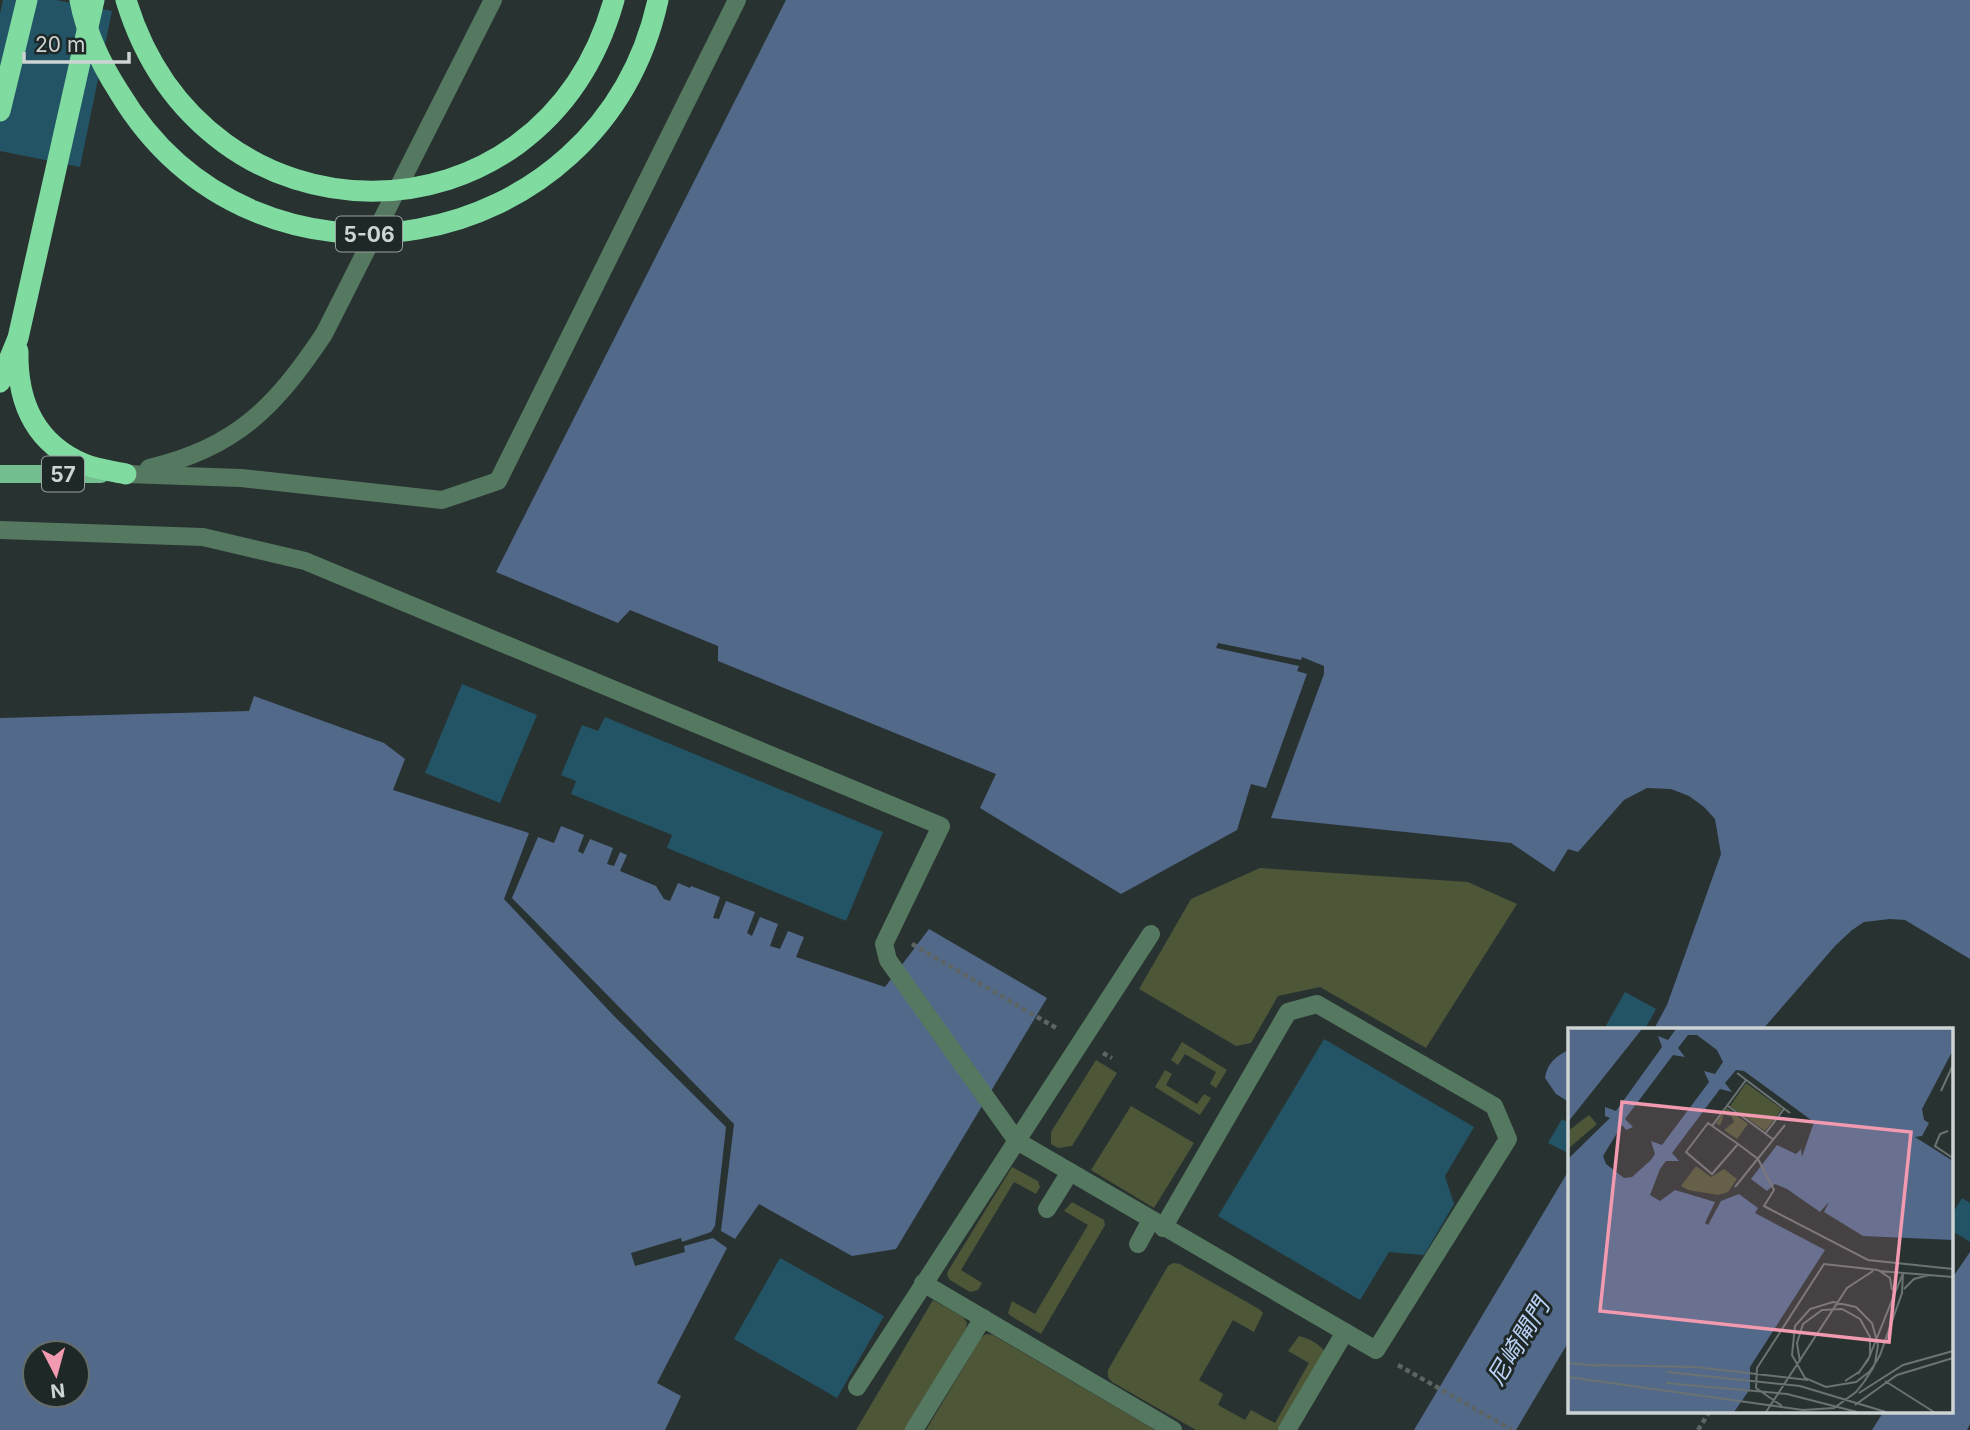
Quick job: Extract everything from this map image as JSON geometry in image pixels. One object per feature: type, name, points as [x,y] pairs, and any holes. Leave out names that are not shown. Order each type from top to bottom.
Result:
[{"type":"highway","points":[[0,111],[27,0]]},
{"type":"highway","name":"5-06","points":[[80,0],[94,46],[131,114],[181,168],[214,191],[249,209],[287,223],[327,232],[366,234],[409,231],[450,223],[523,192],[559,166],[603,121],[632,76],[648,40],[658,0]]},
{"type":"highway","points":[[0,382],[18,338],[94,0]]},
{"type":"highway","name":"5-06","points":[[126,0],[145,52],[165,84],[188,112],[213,135],[262,166],[306,184],[340,190],[377,192],[445,180],[476,169],[531,134],[575,86],[593,58],[614,0]]},
{"type":"highway","points":[[18,338],[17,374],[24,405],[37,430],[58,450],[85,465],[126,474]]},
{"type":"main road","name":"57","points":[[0,474],[126,474]]},
{"type":"street","points":[[126,474],[206,451],[239,431],[270,405],[298,374],[324,334],[493,0]]},
{"type":"street","points":[[126,474],[241,478],[442,500],[498,481],[737,0]]},
{"type":"street","points":[[0,530],[203,537],[305,561],[941,827],[884,944],[888,960],[1017,1141],[1157,1224],[1345,1332],[1382,1355],[1508,1139],[1494,1106],[1317,1004],[1288,1012],[1157,1224],[1138,1244]]},
{"type":"street","points":[[857,1387],[1151,934]]},
{"type":"street","points":[[1047,1209],[1070,1172]]},
{"type":"street","points":[[923,1283],[1173,1430]]},
{"type":"street","points":[[914,1430],[983,1318]]},
{"type":"street","points":[[1287,1430],[1345,1332]]},
{"type":"path","points":[[909,942],[1054,1026]]},
{"type":"path","points":[[1382,1355],[1512,1430]]},
{"type":"path","points":[[1698,1430],[1709,1412]]},
{"type":"green space","points":[[1260,868],[1468,882],[1517,904],[1426,1048],[1320,987],[1278,996],[1251,1043],[1236,1046],[1139,989],[1191,899]]},
{"type":"green space","points":[[1182,1042],[1227,1070],[1216,1088],[1210,1084],[1216,1072],[1185,1054],[1178,1065],[1171,1060]]},
{"type":"green space","points":[[1096,1060],[1117,1073],[1072,1146],[1058,1148],[1051,1144],[1051,1132]]},
{"type":"green space","points":[[1165,1070],[1172,1074],[1166,1085],[1197,1104],[1204,1094],[1211,1098],[1200,1115],[1155,1087]]},
{"type":"green space","points":[[1131,1106],[1194,1143],[1154,1208],[1091,1170]]},
{"type":"green space","points":[[1012,1167],[1038,1181],[1040,1187],[1036,1194],[1014,1182],[961,1270],[982,1283],[978,1290],[970,1292],[950,1280],[948,1271]]},
{"type":"green space","points":[[1072,1202],[1104,1220],[1105,1225],[1041,1334],[1008,1313],[1012,1301],[1035,1314],[1088,1225],[1064,1211]]},
{"type":"green space","points":[[1173,1263],[1180,1264],[1263,1313],[1254,1332],[1233,1320],[1199,1380],[1223,1394],[1218,1405],[1245,1420],[1251,1410],[1275,1423],[1309,1363],[1288,1351],[1299,1336],[1314,1342],[1325,1352],[1282,1430],[1196,1430],[1112,1382],[1108,1377],[1108,1370],[1168,1266]]},
{"type":"green space","points":[[933,1300],[963,1317],[967,1323],[966,1328],[905,1430],[856,1430]]},
{"type":"green space","points":[[986,1334],[993,1335],[1155,1430],[926,1430],[981,1338]]},
{"type":"water","points":[[786,0],[1970,0],[1970,959],[1905,920],[1864,922],[1835,946],[1764,1028],[1655,1028],[1667,1005],[1721,854],[1715,819],[1704,807],[1689,796],[1671,789],[1647,788],[1624,800],[1578,852],[1568,849],[1554,872],[1511,843],[1271,818],[1324,674],[1324,666],[1302,657],[1301,660],[1218,643],[1216,648],[1299,666],[1297,671],[1307,674],[1266,788],[1251,784],[1237,830],[1121,894],[980,808],[996,774],[718,661],[718,646],[630,610],[618,623],[496,572]]},
{"type":"water","points":[[254,696],[384,743],[405,759],[393,790],[529,833],[504,899],[614,1016],[726,1127],[715,1226],[711,1232],[682,1242],[681,1238],[631,1253],[635,1266],[685,1252],[684,1246],[713,1238],[727,1248],[657,1383],[681,1396],[665,1430],[0,1430],[0,718],[249,711]]},
{"type":"water","points":[[561,826],[584,835],[578,851],[583,854],[590,839],[613,848],[607,864],[614,866],[620,852],[627,855],[620,871],[656,886],[664,899],[670,901],[678,883],[690,888],[691,886],[720,897],[713,918],[719,919],[726,901],[755,912],[747,933],[752,936],[760,917],[778,924],[770,946],[780,949],[788,931],[804,937],[796,957],[885,987],[929,929],[1047,998],[896,1249],[852,1256],[759,1204],[735,1239],[721,1231],[734,1124],[512,898],[538,837],[554,843]]},
{"type":"water","points":[[1568,1051],[1568,1101],[1556,1094],[1545,1078],[1548,1068]]},
{"type":"water","name":"尼崎閘門","points":[[1568,1172],[1568,1343],[1516,1430],[1414,1430]]},
{"type":"water","points":[[1970,1252],[1970,1424],[1967,1430],[1872,1430],[1883,1412],[1952,1412],[1952,1272],[1955,1274]]},
{"type":"building","points":[[3,0],[56,0],[112,11],[80,167],[0,151],[0,14]]},
{"type":"building","points":[[462,684],[537,715],[500,803],[425,773]]},
{"type":"building","points":[[605,717],[883,832],[846,921],[667,848],[672,835],[571,794],[576,781],[561,775],[582,725],[598,731]]},
{"type":"building","points":[[1625,992],[1656,1009],[1646,1028],[1605,1028]]},
{"type":"building","points":[[1324,1039],[1474,1127],[1445,1176],[1454,1204],[1424,1255],[1389,1252],[1360,1300],[1218,1216]]},
{"type":"building","points":[[1562,1119],[1568,1122],[1568,1153],[1548,1143]]},
{"type":"building","points":[[1962,1198],[1970,1203],[1970,1242],[1952,1231],[1952,1214]]},
{"type":"building","points":[[780,1258],[884,1316],[837,1398],[734,1339]]}]
